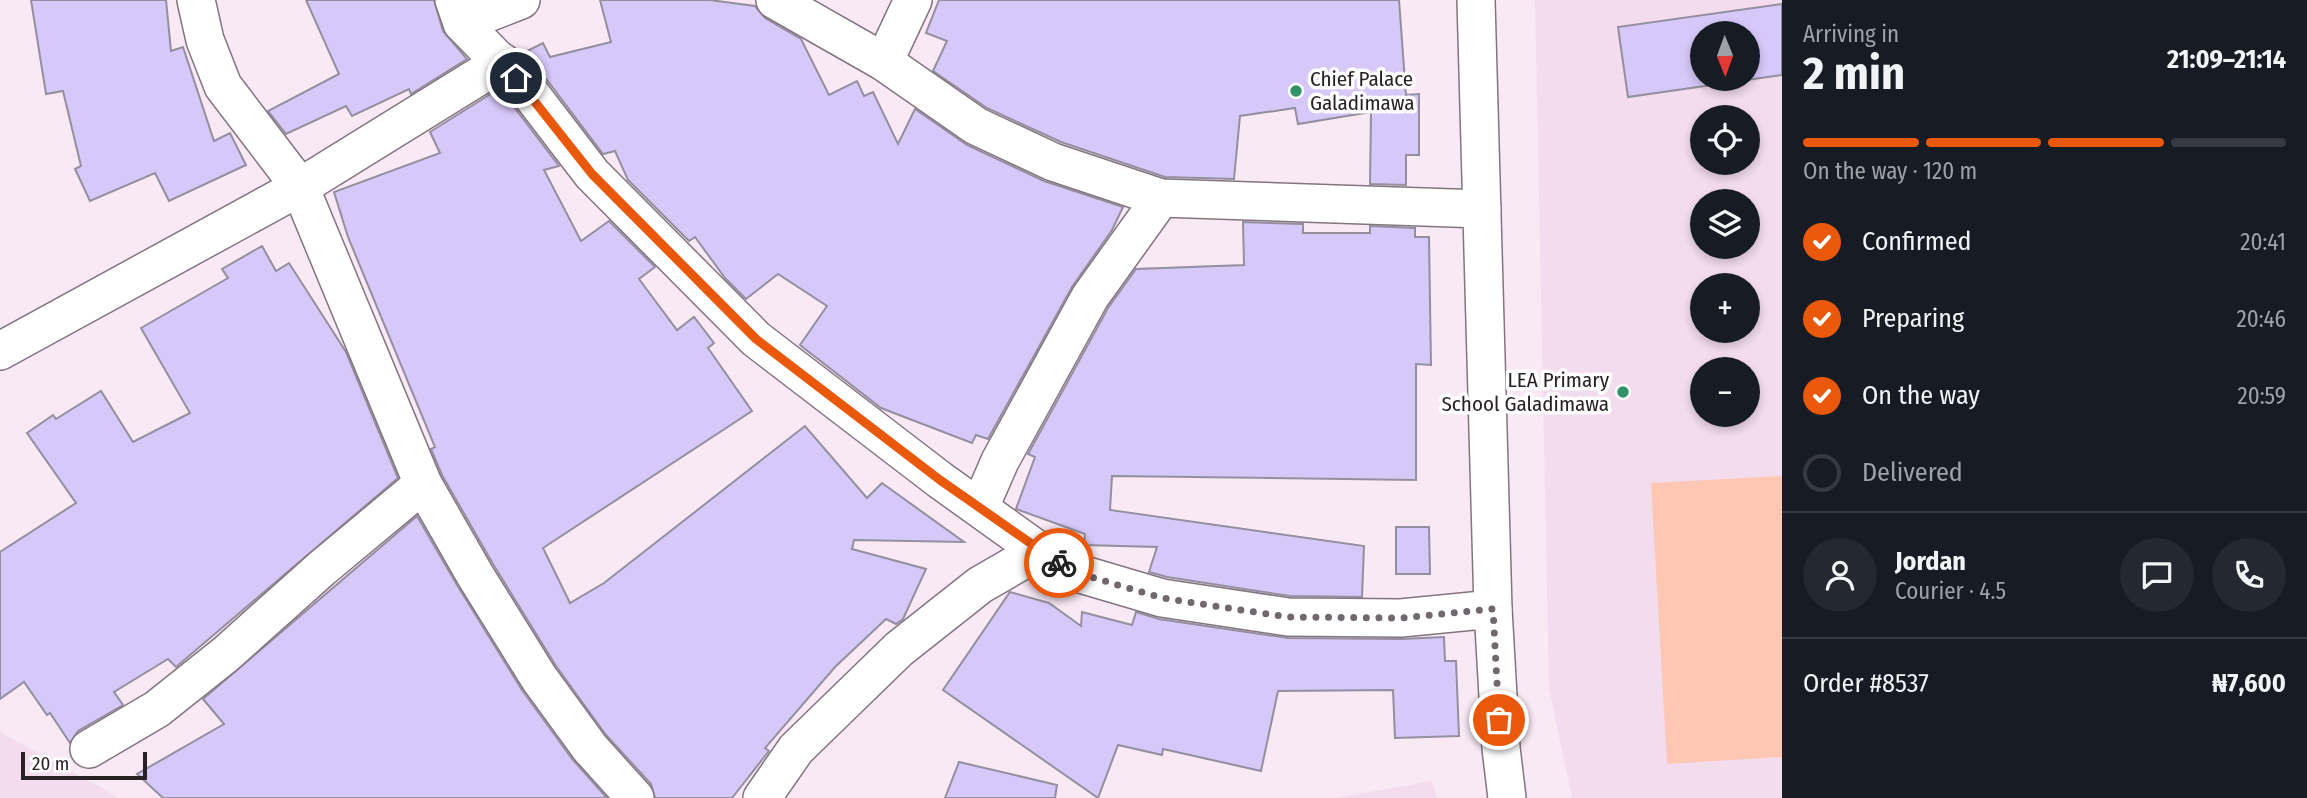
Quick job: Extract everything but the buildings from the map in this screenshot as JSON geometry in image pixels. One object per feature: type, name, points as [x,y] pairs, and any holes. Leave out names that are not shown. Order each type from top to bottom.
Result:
[{"type":"street","points":[[196,0],[205,40],[223,86],[300,187],[423,484],[539,678],[590,748],[635,798]]},
{"type":"street","points":[[458,11],[521,0]]},
{"type":"street","points":[[775,0],[884,62],[976,126],[1053,162],[1161,198],[1482,209]]},
{"type":"street","points":[[884,62],[913,0]]},
{"type":"street","points":[[1476,0],[1493,609],[1501,748],[1507,798]]},
{"type":"street","points":[[458,11],[530,93],[592,174],[756,339],[940,480],[1039,551],[1074,572],[1162,598],[1288,617],[1401,618],[1493,609]]},
{"type":"street","points":[[0,351],[300,187],[502,62]]},
{"type":"street","points":[[979,507],[1000,461],[1090,297],[1161,198]]},
{"type":"street","points":[[89,749],[157,709],[226,654],[321,569],[423,484]]},
{"type":"street","points":[[762,798],[796,749],[899,649],[980,585],[1039,551]]},
{"type":"shaded area","name":"LEA Primary School Galadimawa","points":[[1535,0],[1782,0],[1782,798],[1572,798],[1549,688]]},
{"type":"shaded area","points":[[1782,476],[1782,757],[1667,764],[1651,483]]},
{"type":"shaded area","points":[[0,732],[114,795],[117,798],[0,798]]},
{"type":"shaded area","points":[[1432,781],[1437,798],[1336,798]]},
{"type":"way so far","points":[[1059,563],[1074,572],[1162,598],[1288,617],[1401,618],[1493,609],[1499,720]]},
{"type":"place","name":"Chief Palace Galadimawa","points":[[1296,91]]},
{"type":"place","name":"LEA Primary School Galadimawa","points":[[1623,392]]},
{"type":"route","points":[[516,78],[592,174],[756,339],[940,480],[1059,563]]}]
